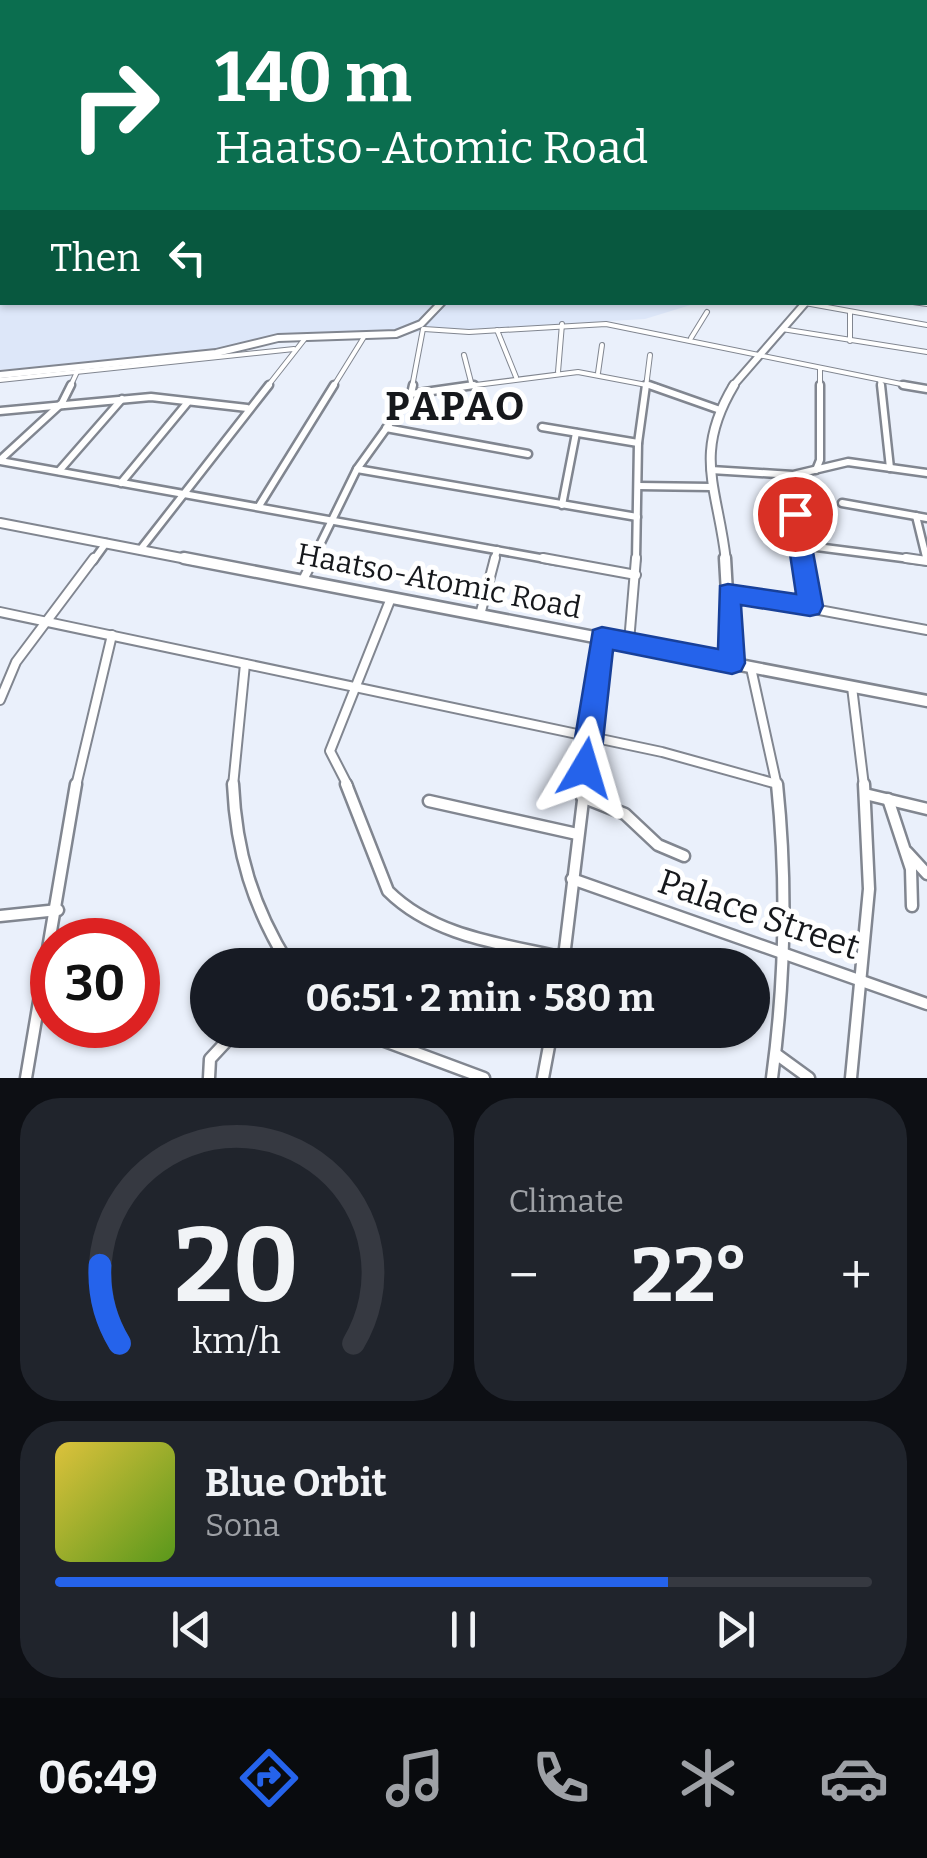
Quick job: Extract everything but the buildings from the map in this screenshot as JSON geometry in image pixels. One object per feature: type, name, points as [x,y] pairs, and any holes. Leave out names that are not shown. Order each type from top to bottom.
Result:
[{"type":"street","points":[[303,581],[357,469],[411,394],[422,327],[440,305]]},
{"type":"street","points":[[732,663],[722,537],[708,470],[708,443],[720,410],[753,356],[804,305]]},
{"type":"street","points":[[816,305],[927,325]]},
{"type":"street","points":[[691,338],[707,312]]},
{"type":"street","points":[[850,312],[850,341]]},
{"type":"street","points":[[558,372],[562,323]]},
{"type":"street","points":[[78,370],[216,353],[278,338],[364,337],[422,327],[451,334],[562,323],[652,330],[753,356],[927,388]]},
{"type":"street","points":[[780,329],[927,352]]},
{"type":"street","points":[[497,330],[516,377]]},
{"type":"street","points":[[140,550],[307,336]]},
{"type":"street","points":[[259,506],[364,337]]},
{"type":"street","points":[[598,374],[602,344]]},
{"type":"street","points":[[0,377],[294,349]]},
{"type":"street","points":[[464,355],[472,386]]},
{"type":"street","points":[[629,642],[636,575],[638,443],[650,355]]},
{"type":"street","points":[[816,470],[820,460],[820,369]]},
{"type":"street","points":[[0,460],[62,403],[78,370]]},
{"type":"street","points":[[411,394],[558,372],[598,374],[648,382],[720,410]]},
{"type":"street","points":[[880,380],[890,468]]},
{"type":"street","points":[[0,411],[122,398],[248,408]]},
{"type":"street","points":[[58,472],[122,398]]},
{"type":"street","points":[[122,483],[188,402]]},
{"type":"street","points":[[542,427],[638,443]]},
{"type":"street","points":[[386,428],[528,454]]},
{"type":"street","points":[[562,504],[576,433]]},
{"type":"street","points":[[0,460],[636,575]]},
{"type":"street","points":[[820,460],[832,465]]},
{"type":"street","points":[[708,470],[786,475],[848,462],[927,473]]},
{"type":"street","points":[[357,469],[637,517]]},
{"type":"street","points":[[638,486],[711,487]]},
{"type":"street","points":[[842,503],[927,518]]},
{"type":"street","points":[[795,514],[810,606]]},
{"type":"street","points":[[801,544],[927,561],[916,516]]},
{"type":"street","name":"Haatso-Atomic Road","points":[[0,523],[927,700]]},
{"type":"street","points":[[0,700],[4,678],[106,543]]},
{"type":"street","points":[[480,614],[498,550]]},
{"type":"street","points":[[728,593],[927,630]]},
{"type":"street","points":[[391,598],[330,752],[360,811],[388,891],[425,920],[452,932],[511,948]]},
{"type":"street","points":[[0,612],[662,752],[777,784]]},
{"type":"street","points":[[26,1078],[58,910],[84,738],[112,635]]},
{"type":"street","points":[[565,948],[602,638]]},
{"type":"street","points":[[245,664],[232,746],[236,848],[254,905],[279,948]]},
{"type":"street","points":[[750,667],[777,784],[783,844],[772,1078]]},
{"type":"street","points":[[851,1078],[864,979],[869,889],[866,794],[852,687]]},
{"type":"street","points":[[866,794],[927,808]]},
{"type":"street","points":[[582,797],[623,813],[658,845],[684,856]]},
{"type":"street","points":[[888,799],[892,822],[906,851],[927,874]]},
{"type":"street","points":[[430,801],[577,834]]},
{"type":"street","points":[[906,851],[912,906]]},
{"type":"street","name":"Palace Street","points":[[572,879],[927,1004]]},
{"type":"street","points":[[0,916],[58,910]]},
{"type":"street","points":[[210,1078],[210,1060],[221,1048]]},
{"type":"street","points":[[403,1048],[484,1078]]},
{"type":"street","points":[[542,1078],[548,1048]]},
{"type":"street","points":[[776,1054],[809,1078]]},
{"type":"shaded area","points":[[0,305],[690,305],[645,319],[351,336],[294,334],[215,351],[0,370]]},
{"type":"district","name":"PAPAO","points":[[456,407]]},
{"type":"route","points":[[585,768],[602,638],[732,663],[728,593],[810,606],[795,514]]}]
